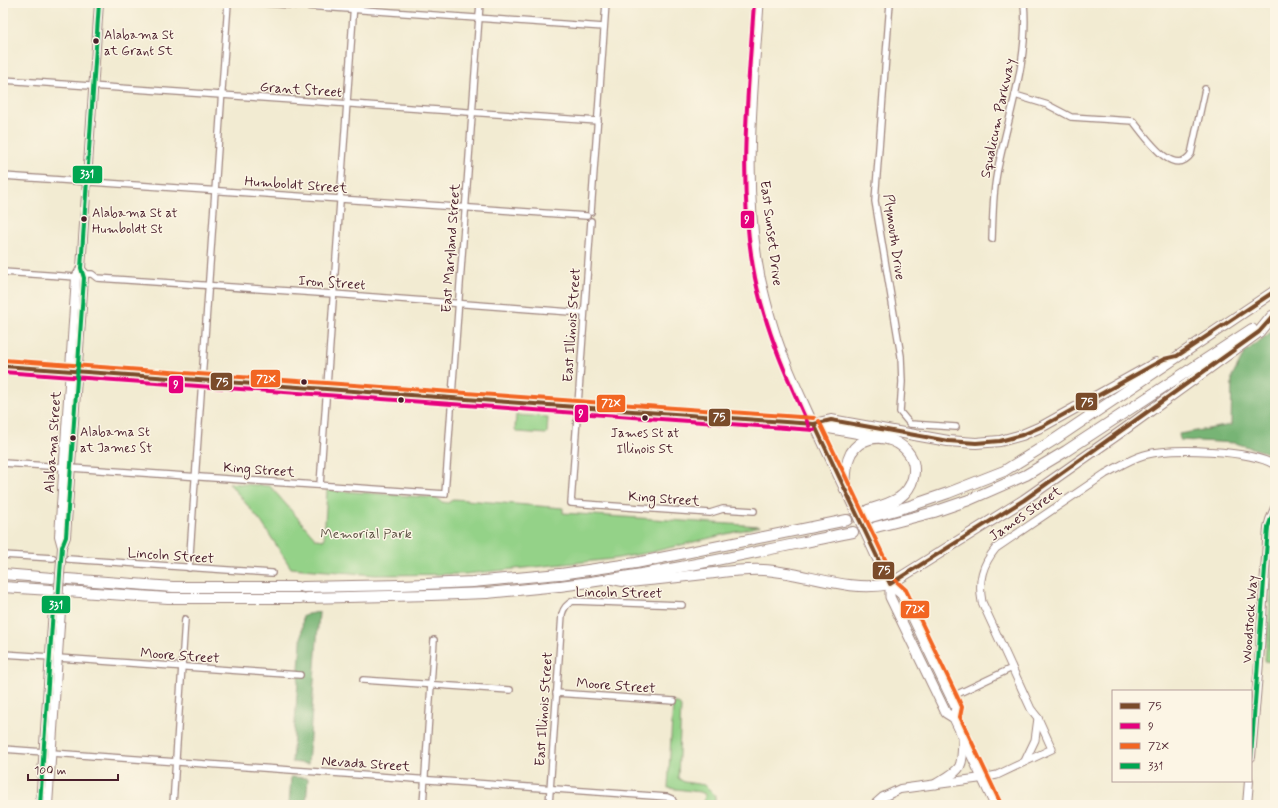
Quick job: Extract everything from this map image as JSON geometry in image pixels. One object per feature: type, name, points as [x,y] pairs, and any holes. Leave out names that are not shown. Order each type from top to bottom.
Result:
[{"type":"highway","points":[[814,424],[883,437],[901,445],[913,459],[915,470],[913,481],[908,490],[900,498],[886,504],[870,514],[910,506],[948,493],[1004,470],[1054,440],[1275,291]]},
{"type":"highway","points":[[876,527],[941,510],[969,500],[1026,475],[1066,451],[1274,315]]},
{"type":"highway","points":[[613,579],[628,582],[735,571],[762,570],[788,573],[856,586],[877,587],[890,584],[1024,500],[1259,332],[1274,315]]},
{"type":"highway","points":[[814,424],[831,420],[948,441],[976,443],[1000,441],[1022,435],[1043,426],[1164,359],[1177,356]]},
{"type":"highway","points":[[846,491],[847,465],[852,453],[865,441],[883,437]]},
{"type":"highway","points":[[67,579],[173,586],[300,587],[466,582],[560,574],[636,563],[847,520]]},
{"type":"highway","points":[[66,591],[168,598],[303,598],[487,592],[559,586],[613,579],[678,568],[853,532]]},
{"type":"highway","points":[[3,574],[52,578]]},
{"type":"highway","points":[[3,587],[51,590]]},
{"type":"main road","name":"Alabama Street","points":[[62,547],[59,536],[67,468],[74,372],[84,278],[81,268],[99,3]]},
{"type":"main road","name":"Alabama Street","points":[[74,372],[76,277],[81,268]]},
{"type":"main road","points":[[3,366],[814,424]]},
{"type":"main road","name":"East Sunset Drive","points":[[814,424],[890,584],[901,593],[951,697],[956,708],[954,718],[995,805]]},
{"type":"main road","name":"Alabama Street","points":[[48,805],[48,753],[54,658],[61,610],[58,602],[62,547],[66,537],[69,493],[66,486],[67,468]]},
{"type":"main road","name":"Woodstock Way","points":[[1252,746],[1260,654],[1268,527],[1275,508]]},
{"type":"main road","name":"East Sunset Drive","points":[[890,584],[890,597],[946,713],[954,718]]},
{"type":"main road","points":[[936,784],[955,773],[961,766],[963,739]]},
{"type":"main road","name":"Alabama Street","points":[[40,805],[48,753]]},
{"type":"main road","points":[[874,805],[883,797],[895,790],[982,778]]},
{"type":"main road","points":[[1247,805],[1249,782]]},
{"type":"street","points":[[189,568],[228,3]]},
{"type":"street","points":[[264,3],[354,6],[479,18],[604,27]]},
{"type":"street","name":"East Maryland Street","points":[[445,494],[480,3]]},
{"type":"street","name":"East Illinois Street","points":[[571,503],[606,3]]},
{"type":"street","name":"East Sunset Drive","points":[[760,3],[750,153],[752,206],[757,255],[767,301],[783,354],[814,424]]},
{"type":"street","name":"Plymouth Drive","points":[[890,3],[875,201],[901,356],[902,382],[900,412],[910,424],[956,427]]},
{"type":"street","name":"Squalicum Parkway","points":[[992,239],[994,196],[998,164],[1015,95],[1025,43],[1024,3]]},
{"type":"street","points":[[320,485],[354,6]]},
{"type":"street","name":"Grant Street","points":[[3,80],[598,122]]},
{"type":"street","points":[[1015,95],[1048,105],[1071,117],[1133,121],[1154,147],[1170,161],[1180,162],[1188,159],[1191,154],[1205,89]]},
{"type":"street","name":"Humboldt Street","points":[[3,176],[590,216]]},
{"type":"street","name":"Iron Street","points":[[81,268],[87,274],[92,274],[97,278],[584,313]]},
{"type":"street","points":[[3,272],[76,277]]},
{"type":"street","name":"James Street","points":[[1025,761],[1052,749],[1038,718],[1031,709],[984,609],[980,593],[980,584],[982,570],[991,554],[1001,543],[1118,466],[1145,455],[1172,450],[1204,451],[1256,457],[1266,459],[1275,464]]},
{"type":"street","name":"King Street","points":[[3,463],[445,494]]},
{"type":"street","name":"King Street","points":[[571,503],[710,513],[723,509],[754,511]]},
{"type":"street","points":[[3,555],[53,558]]},
{"type":"street","name":"Lincoln Street","points":[[68,560],[272,573]]},
{"type":"street","name":"Lincoln Street","points":[[562,614],[568,604],[574,601],[682,605]]},
{"type":"street","name":"East Illinois Street","points":[[549,805],[562,614]]},
{"type":"street","points":[[173,805],[185,619]]},
{"type":"street","points":[[423,805],[434,640]]},
{"type":"street","name":"Moore Street","points":[[3,654],[300,675]]},
{"type":"street","points":[[951,697],[1012,668]]},
{"type":"street","points":[[362,680],[510,690]]},
{"type":"street","name":"Moore Street","points":[[556,693],[674,701]]},
{"type":"street","points":[[982,778],[996,775],[1025,761],[1035,740],[1038,718]]},
{"type":"street","name":"Nevada Street","points":[[3,749],[667,797],[672,799],[675,805]]},
{"type":"green space","points":[[1275,329],[1275,455],[1235,443],[1180,440],[1179,434],[1231,425],[1232,377],[1245,352]]},
{"type":"green space","points":[[516,415],[548,417],[547,433],[517,432],[515,429]]},
{"type":"green space","name":"Memorial Park","points":[[229,483],[270,486],[316,539],[324,540],[327,490],[437,498],[442,502],[448,503],[454,499],[563,508],[563,513],[760,526],[652,552],[613,559],[465,574],[376,575],[291,568],[262,523]]},
{"type":"green space","points":[[1275,539],[1275,662],[1265,661]]},
{"type":"green space","points":[[1275,541],[1275,657],[1270,648]]},
{"type":"green space","points":[[319,612],[308,764],[292,762],[303,615]]},
{"type":"green space","points":[[673,703],[678,703],[681,707],[678,778],[684,782],[705,785],[715,795],[715,805],[704,805],[705,794],[700,792],[668,788]]},
{"type":"green space","points":[[291,777],[308,778],[306,805],[289,805]]},
{"type":"tunnel","points":[[847,520],[868,510]]},
{"type":"transit line","name":"331","points":[[40,805],[53,609],[58,602],[62,547],[66,537],[84,278],[81,268],[99,3]]},
{"type":"transit line","name":"9","points":[[754,3],[747,106],[745,175],[746,210],[750,244],[755,278],[765,317],[785,372],[809,426]]},
{"type":"transit line","name":"75","points":[[3,366],[814,424],[831,420],[948,441],[976,443],[1000,441],[1022,435],[1043,426],[1164,359],[1177,356],[1275,291]]},
{"type":"transit line","name":"75","points":[[814,424],[890,584],[1024,500],[1259,332],[1275,314]]},
{"type":"transit line","name":"72X","points":[[3,360],[814,418]]},
{"type":"transit line","name":"9","points":[[3,372],[814,430]]},
{"type":"transit line","name":"72X","points":[[819,421],[895,580],[906,590],[956,694],[962,707],[960,717],[1000,802]]},
{"type":"transit line","name":"331","points":[[1252,743],[1268,527],[1275,508]]},
{"type":"place","name":"Alabama St at Grant St","points":[[96,41]]},
{"type":"place","name":"Alabama St at Humboldt St","points":[[84,219]]},
{"type":"place","name":"James St at Illinois St","points":[[645,418]]},
{"type":"place","name":"Alabama St at James St","points":[[73,438]]}]
